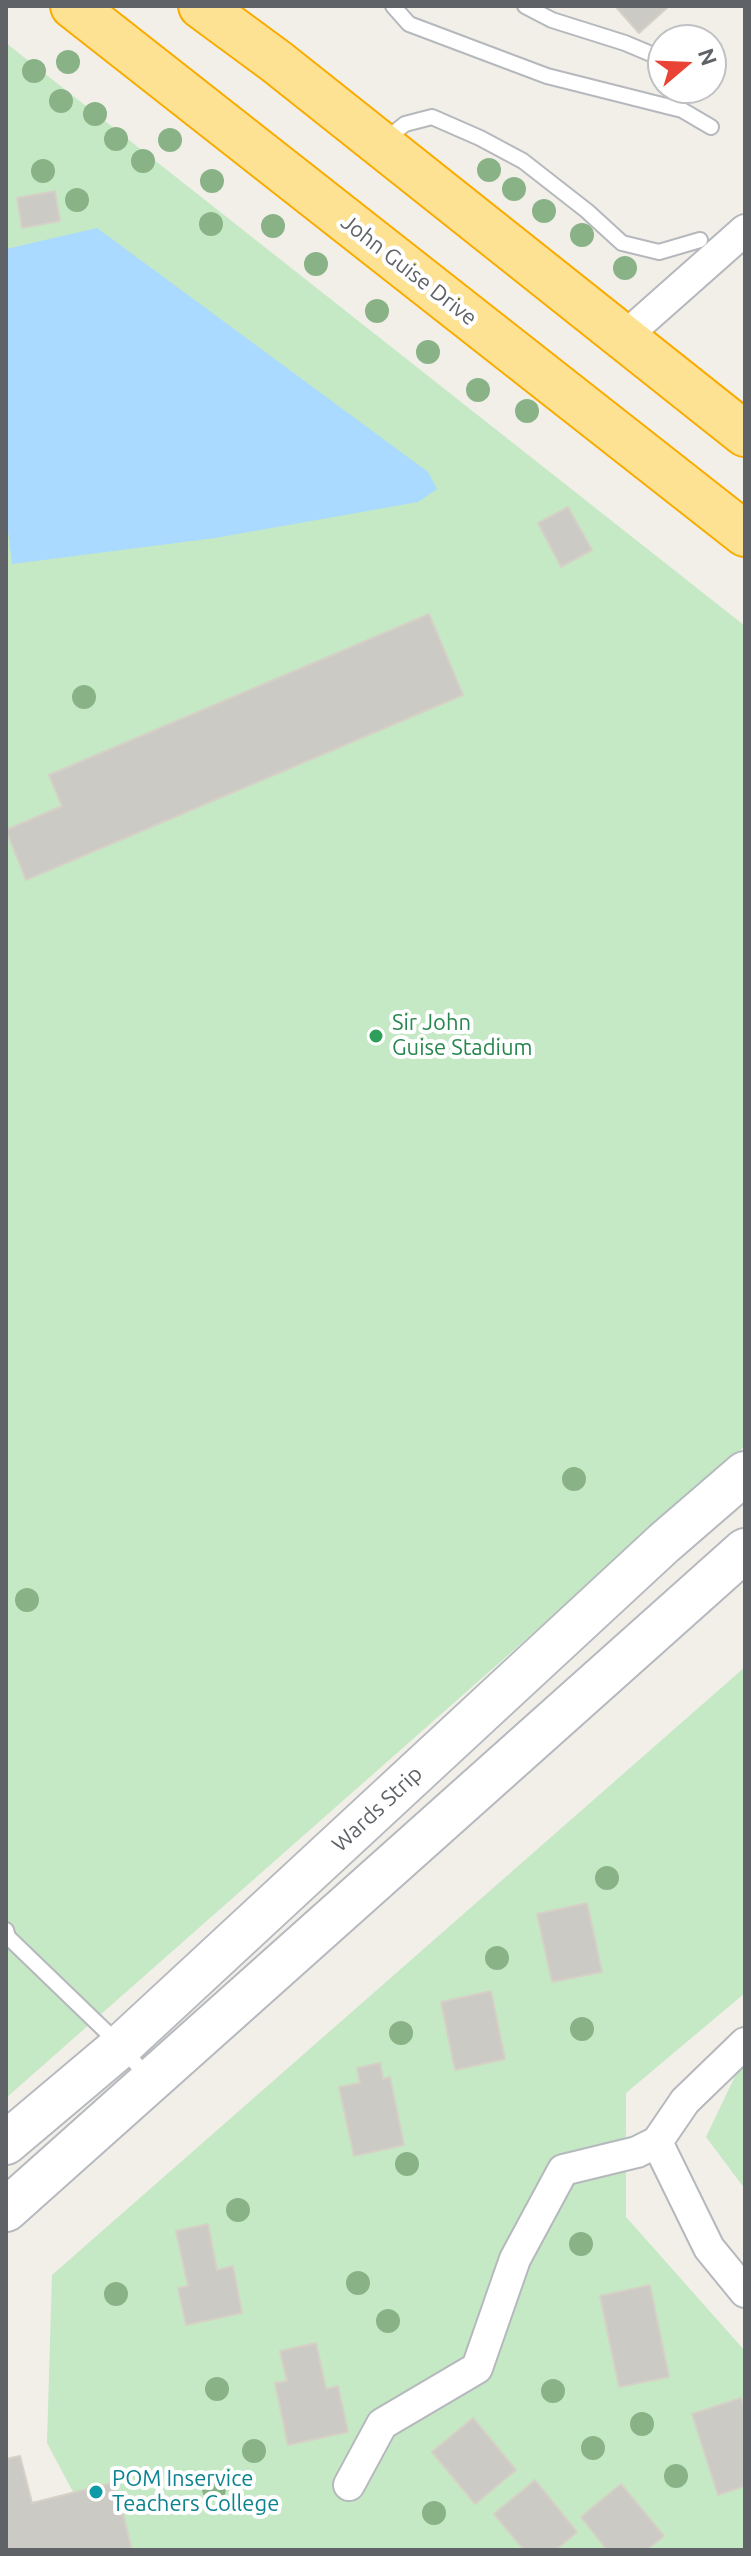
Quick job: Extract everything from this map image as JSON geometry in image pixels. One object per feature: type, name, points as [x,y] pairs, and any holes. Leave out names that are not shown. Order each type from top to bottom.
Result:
[{"type":"highway","name":"John Guise Drive","points":[[73,6],[745,534]]},
{"type":"highway","points":[[201,6],[745,434]]},
{"type":"street","points":[[622,339],[745,230]]},
{"type":"street","name":"Wards Strip","points":[[6,2143],[121,2046],[653,1554],[745,1473]]},
{"type":"street","points":[[6,2210],[745,1550]]},
{"type":"street","points":[[349,2485],[382,2424],[477,2368],[515,2259],[563,2170],[637,2152],[657,2142],[685,2101],[745,2043]]},
{"type":"street","points":[[657,2142],[709,2248],[745,2292]]},
{"type":"lane","points":[[393,6],[409,24],[547,76],[682,110],[711,127]]},
{"type":"lane","points":[[525,6],[552,20],[647,52]]},
{"type":"lane","points":[[379,144],[405,124],[432,117],[523,161],[622,243],[659,252],[700,240]]},
{"type":"lane","points":[[6,1930],[8,1937],[121,2046],[151,2081]]},
{"type":"green space","name":"Sir John Guise Stadium","points":[[6,43],[745,626],[745,1446],[6,2098]]},
{"type":"green space","points":[[745,1667],[745,1993],[626,2093],[626,2217],[745,2351],[745,2550],[104,2550],[47,2443],[52,2275]]},
{"type":"green space","points":[[745,2055],[745,2189],[706,2137]]},
{"type":"water","points":[[97,228],[428,472],[437,489],[418,502],[215,538],[12,564],[6,513],[6,249]]},
{"type":"building","points":[[615,6],[669,6],[647,24],[639,33]]},
{"type":"building","points":[[55,191],[60,221],[22,228],[17,198]]},
{"type":"building","points":[[568,507],[592,550],[561,567],[538,523]]},
{"type":"building","points":[[429,614],[463,695],[26,880],[6,830],[62,806],[49,775]]},
{"type":"building","points":[[587,1903],[602,1972],[552,1982],[537,1914]]},
{"type":"building","points":[[491,1991],[505,2059],[455,2070],[441,2002]]},
{"type":"building","points":[[380,2063],[383,2079],[390,2077],[404,2145],[354,2156],[339,2087],[360,2083],[357,2068]]},
{"type":"building","points":[[208,2224],[217,2270],[233,2266],[242,2313],[186,2325],[178,2288],[188,2286],[176,2231]]},
{"type":"building","points":[[650,2285],[669,2377],[619,2387],[600,2296]]},
{"type":"building","points":[[316,2343],[326,2389],[338,2386],[348,2432],[288,2445],[275,2383],[287,2381],[280,2351]]},
{"type":"building","points":[[741,2398],[745,2410],[745,2486],[718,2495],[692,2414]]},
{"type":"building","points":[[473,2418],[516,2470],[475,2504],[432,2452]]},
{"type":"building","name":"POM Inservice Teachers College","points":[[20,2456],[32,2503],[115,2482],[132,2550],[6,2550],[6,2459]]},
{"type":"building","name":"POM Inservice Teachers College","points":[[20,2456],[32,2503],[115,2482],[132,2550],[6,2550],[6,2459]]},
{"type":"building","name":"POM Inservice Teachers College","points":[[20,2456],[32,2503],[115,2482],[132,2550],[6,2550],[6,2459]]},
{"type":"building","points":[[535,2480],[577,2532],[556,2550],[524,2550],[494,2514]]},
{"type":"building","points":[[621,2484],[664,2536],[647,2550],[607,2550],[581,2517]]},
{"type":"place","name":"Sir John Guise Stadium","points":[[376,1036]]},
{"type":"place","name":"POM Inservice Teachers College","points":[[96,2492]]}]
